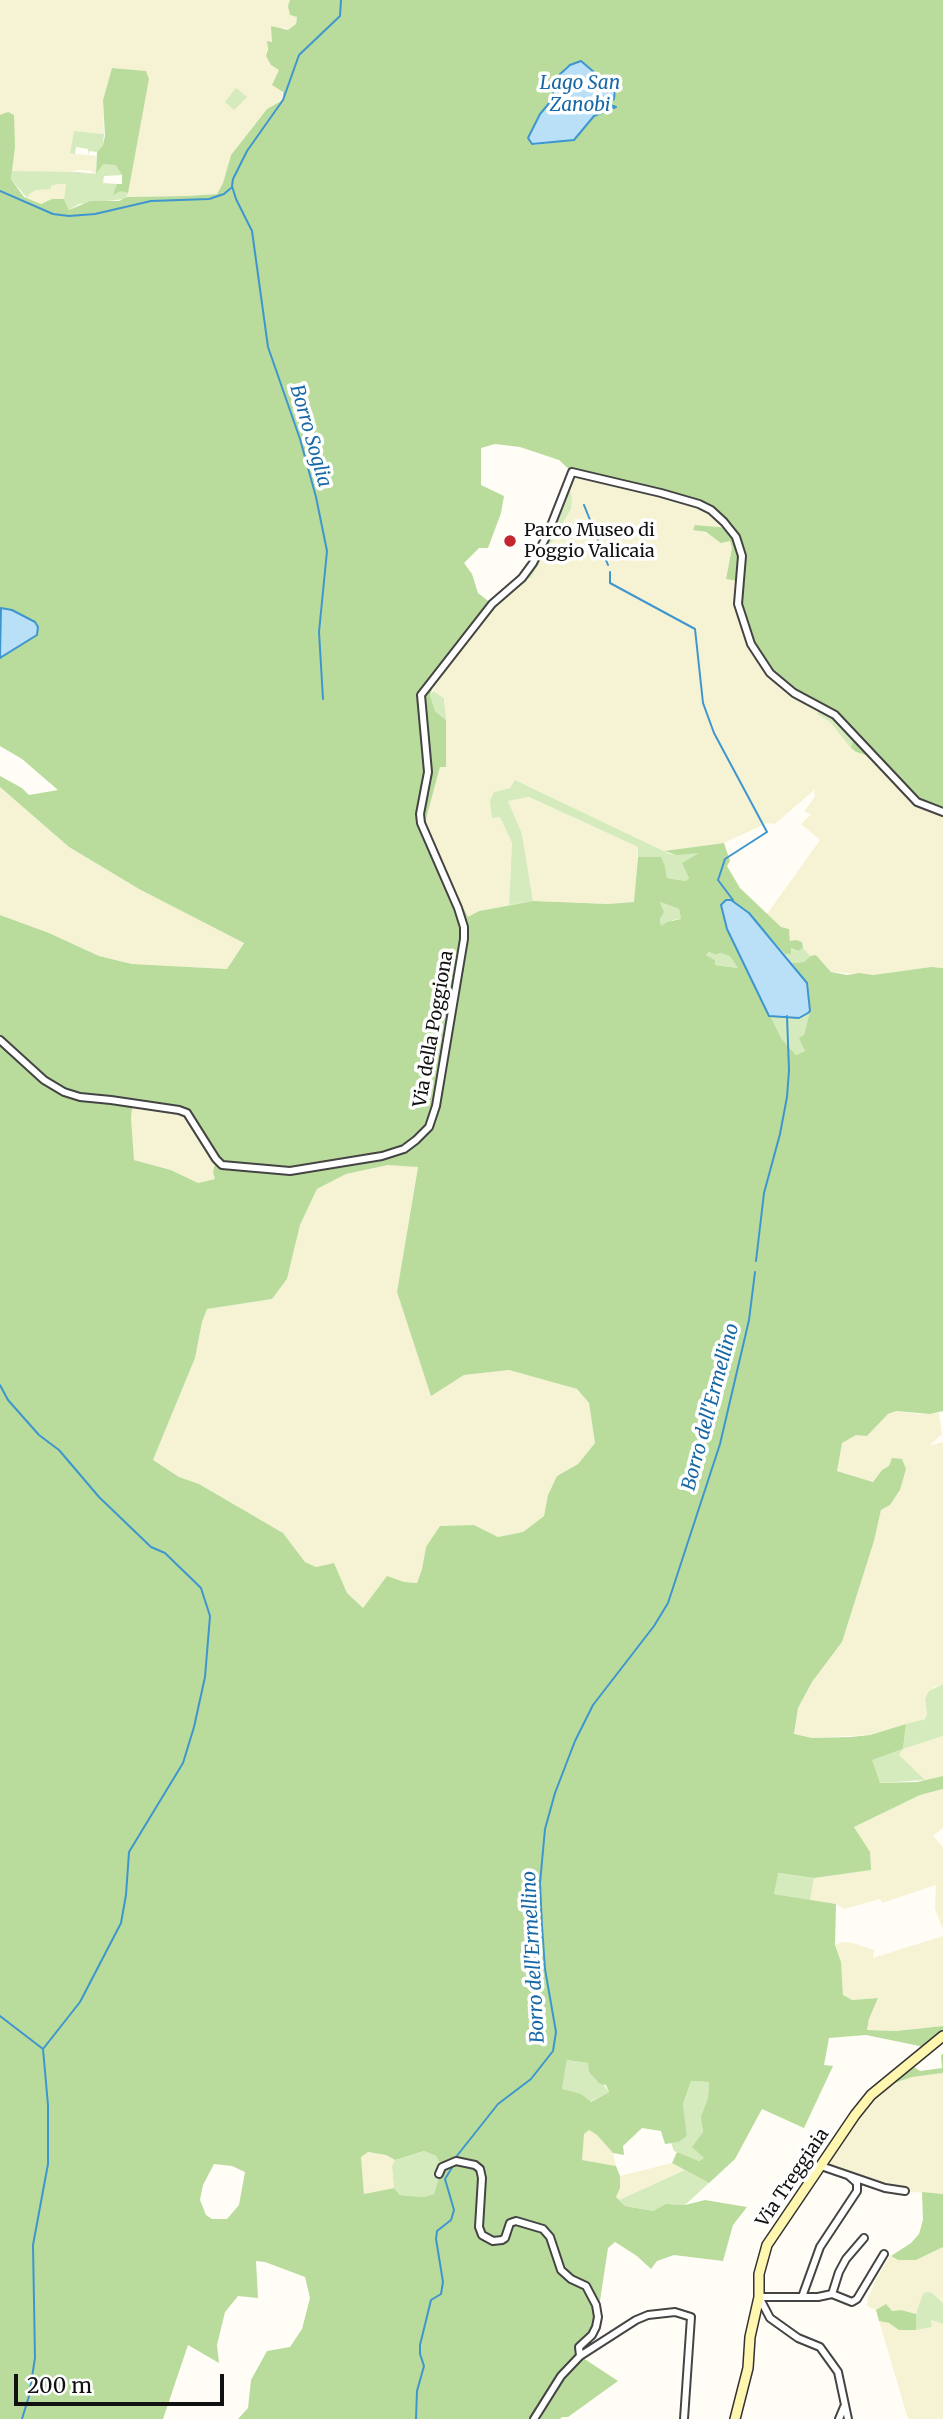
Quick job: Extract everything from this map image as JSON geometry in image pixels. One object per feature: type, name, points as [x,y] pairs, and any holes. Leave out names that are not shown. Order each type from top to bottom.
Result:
[{"type":"street","name":"Via della Poggiona","points":[[0,1040],[44,1080],[64,1092],[80,1097],[187,1113],[222,1165],[276,1171],[302,1170],[382,1156],[404,1149],[416,1140],[429,1126],[436,1106],[464,939],[464,927],[458,908],[426,838],[420,814],[428,772],[421,695],[492,604],[522,578],[533,563],[572,472],[661,493],[710,510],[736,537],[742,556],[738,604],[751,644],[770,673],[794,694],[835,715],[850,728],[872,757],[917,802],[943,812]]},
{"type":"street","name":"Via Treggiaia","points":[[735,2419],[748,2368],[750,2337],[759,2297],[759,2274],[767,2245],[871,2095],[943,2036]]},
{"type":"street","points":[[439,2174],[442,2167],[454,2161],[475,2165],[482,2174],[482,2235],[494,2241],[502,2240],[510,2223],[516,2221],[544,2229],[553,2243],[561,2270],[590,2291],[598,2317],[592,2335],[579,2347],[580,2356]]},
{"type":"street","points":[[821,2166],[905,2191]]},
{"type":"street","points":[[802,2297],[820,2247],[857,2191],[857,2183],[849,2176]]},
{"type":"street","points":[[832,2294],[846,2259],[864,2238]]},
{"type":"street","points":[[848,2419],[838,2372],[820,2347],[798,2337],[769,2318],[759,2297],[818,2297],[832,2294],[852,2302],[857,2299],[884,2254]]},
{"type":"street","points":[[534,2419],[561,2376],[580,2356],[636,2320],[648,2315],[675,2312],[691,2317],[684,2419]]},
{"type":"street","points":[[839,2419],[844,2407]]},
{"type":"shaded area","points":[[0,0],[290,0],[290,15],[297,17],[296,24],[288,30],[283,27],[273,43],[268,42],[266,56],[279,70],[283,100],[267,109],[231,155],[217,194],[127,197],[149,79],[146,71],[112,68],[103,100],[104,134],[74,131],[70,153],[96,156],[96,174],[79,170],[67,173],[12,171],[15,147],[10,114],[0,115]]},
{"type":"shaded area","points":[[66,184],[64,199],[52,199],[41,204],[27,198],[36,190]]},
{"type":"shaded area","points":[[572,472],[661,493],[711,510],[729,529],[696,525],[693,529],[730,541],[732,548],[726,578],[739,581],[821,707],[818,714],[830,722],[856,752],[872,757],[943,812],[943,968],[931,967],[873,975],[831,972],[816,955],[810,956],[803,948],[802,942],[790,941],[789,929],[781,927],[767,914],[820,840],[801,824],[811,814],[804,812],[815,796],[814,790],[775,824],[767,823],[724,843],[664,851],[515,780],[510,788],[494,792],[500,817],[512,843],[509,905],[479,911],[468,918],[458,908],[429,845],[426,819],[440,767],[445,767],[445,704],[444,698],[433,691],[438,671],[496,600],[522,578],[531,578],[571,509],[568,484]]},
{"type":"shaded area","points":[[0,787],[69,847],[139,889],[244,942],[227,969],[132,964],[99,956],[49,933],[0,915]]},
{"type":"shaded area","points":[[529,797],[638,847],[635,902],[609,904],[533,901],[522,834],[508,801]]},
{"type":"shaded area","points":[[133,1103],[187,1113],[216,1159],[215,1179],[198,1183],[172,1170],[134,1160],[131,1117]]},
{"type":"shaded area","points":[[388,1165],[418,1166],[397,1292],[431,1395],[464,1375],[509,1370],[577,1389],[589,1403],[595,1443],[578,1464],[557,1476],[548,1495],[544,1516],[523,1532],[498,1537],[474,1525],[426,1547],[417,1583],[404,1582],[363,1609],[347,1593],[334,1563],[316,1567],[305,1562],[283,1533],[153,1460],[195,1358],[207,1309],[272,1299],[287,1279],[300,1225],[317,1189],[346,1174]]},
{"type":"shaded area","points":[[896,1411],[939,1413],[942,1434],[929,1446],[943,1442],[943,1684],[934,1687],[925,1699],[925,1719],[869,1735],[812,1738],[794,1735],[798,1708],[812,1682],[842,1642],[881,1510],[890,1505],[900,1491],[890,1466],[882,1470],[873,1482],[836,1470],[842,1443],[856,1434],[867,1436],[888,1414]]},
{"type":"shaded area","points":[[943,1736],[943,1776],[925,1780],[899,1756],[903,1749]]},
{"type":"shaded area","points":[[943,1789],[943,1828],[933,1836],[943,1847],[943,1930],[935,1909],[936,1885],[882,1903],[880,1899],[844,1909],[836,1904],[810,1900],[814,1878],[870,1870],[870,1852],[854,1827],[920,1795]]},
{"type":"shaded area","points":[[943,1936],[943,2026],[896,2031],[867,2030],[878,1998],[852,2000],[843,1996],[841,1962],[835,1945],[842,1942],[853,1943],[874,1950],[873,1958]]},
{"type":"shaded area","points":[[943,2073],[943,2194],[897,2191],[821,2166],[886,2082],[892,2084],[912,2077]]},
{"type":"shaded area","points":[[589,2130],[613,2153],[616,2166],[582,2160],[583,2134]]},
{"type":"shaded area","points":[[367,2152],[386,2155],[395,2160],[392,2166],[394,2188],[364,2194],[361,2157]]},
{"type":"shaded area","points":[[672,2163],[685,2170],[619,2200],[616,2197],[620,2188],[620,2176]]},
{"type":"shaded area","points":[[943,2247],[943,2303],[932,2293],[923,2299],[916,2314],[901,2310],[892,2311],[887,2306],[876,2310],[867,2306],[877,2277],[890,2256],[898,2260],[916,2260]]},
{"type":"shaded area","points":[[930,2320],[943,2324],[943,2419],[908,2419],[879,2321],[889,2323],[900,2330],[916,2330],[932,2326]]},
{"type":"green space","points":[[290,0],[943,0],[943,812],[917,802],[872,757],[851,748],[853,739],[850,728],[836,715],[794,693],[770,673],[751,644],[738,604],[739,581],[726,579],[732,548],[730,541],[721,543],[706,532],[693,530],[695,525],[729,528],[699,504],[572,472],[559,460],[520,447],[495,444],[481,448],[481,485],[504,496],[501,513],[488,548],[479,548],[464,563],[472,574],[478,593],[492,604],[438,671],[430,696],[435,711],[446,720],[446,767],[440,767],[426,819],[429,845],[458,908],[464,909],[468,917],[479,911],[533,901],[608,904],[634,902],[638,857],[661,857],[667,878],[686,881],[689,878],[682,863],[699,853],[677,855],[664,851],[724,843],[730,861],[727,866],[740,888],[781,927],[789,929],[790,941],[802,942],[803,948],[798,951],[791,948],[791,954],[785,954],[749,913],[731,900],[726,900],[727,929],[781,1038],[796,1055],[805,1051],[799,1038],[804,1035],[810,1011],[807,983],[792,963],[804,962],[810,956],[816,955],[831,972],[847,975],[943,968],[943,1411],[930,1414],[896,1411],[888,1414],[867,1436],[856,1435],[842,1443],[837,1471],[873,1482],[882,1470],[889,1466],[892,1458],[902,1459],[906,1469],[900,1490],[890,1505],[881,1510],[842,1642],[812,1682],[798,1708],[794,1734],[812,1738],[851,1737],[870,1735],[906,1724],[903,1749],[872,1760],[880,1783],[917,1782],[943,1776],[943,1789],[920,1795],[854,1827],[870,1852],[871,1870],[814,1878],[778,1873],[774,1894],[836,1904],[835,1945],[841,1962],[843,1995],[852,2000],[878,1998],[867,2030],[896,2031],[943,2026],[943,2036],[929,2048],[866,2035],[829,2038],[824,2065],[833,2066],[804,2128],[762,2109],[735,2159],[709,2183],[672,2163],[677,2152],[699,2161],[704,2158],[692,2147],[703,2132],[701,2117],[708,2098],[709,2082],[691,2081],[683,2104],[687,2136],[679,2142],[665,2144],[661,2131],[642,2128],[623,2146],[624,2155],[613,2153],[589,2130],[584,2134],[582,2160],[616,2166],[620,2176],[620,2188],[616,2197],[625,2206],[653,2211],[666,2204],[685,2205],[705,2200],[747,2207],[733,2225],[723,2261],[674,2255],[657,2261],[651,2269],[615,2242],[608,2248],[596,2327],[581,2343],[580,2356],[618,2381],[568,2417],[238,2419],[248,2408],[251,2380],[267,2351],[290,2347],[302,2329],[310,2298],[305,2277],[256,2261],[258,2298],[238,2296],[225,2312],[217,2345],[219,2363],[188,2345],[163,2419],[0,2419],[0,915],[49,933],[99,956],[132,964],[227,969],[244,943],[139,889],[69,847],[0,787],[0,776],[29,795],[58,790],[22,759],[0,746],[0,658],[37,635],[35,622],[12,610],[0,608],[0,115],[8,112],[14,115],[15,147],[11,179],[24,197],[41,204],[52,199],[64,199],[69,210],[90,201],[119,201],[127,197],[217,194],[231,155],[267,109],[283,100],[283,92],[272,85],[279,70],[271,65],[266,56],[267,41],[272,42],[271,26],[288,30],[296,24],[297,17],[290,15]],"holes":[[[581,61],[616,92],[614,99],[608,104],[611,109],[595,116],[574,140],[534,145],[529,141],[531,134],[540,114],[551,101],[556,80],[566,67]],[[660,902],[679,909],[681,919],[661,926],[660,919],[664,912]],[[709,952],[730,956],[738,968],[715,965],[715,960],[706,955]],[[133,1103],[187,1113],[216,1159],[213,1172],[215,1179],[198,1183],[171,1170],[134,1160],[131,1117]],[[388,1165],[418,1167],[397,1292],[431,1396],[464,1375],[509,1370],[577,1389],[589,1403],[595,1443],[578,1464],[557,1476],[548,1495],[544,1516],[523,1532],[498,1537],[474,1525],[440,1526],[426,1547],[417,1583],[387,1576],[363,1608],[347,1593],[334,1563],[316,1567],[305,1562],[283,1533],[153,1460],[195,1358],[207,1309],[272,1299],[287,1279],[300,1225],[317,1189],[346,1174]],[[567,2060],[588,2063],[589,2072],[600,2084],[606,2085],[609,2092],[591,2102],[581,2094],[562,2089]],[[424,2151],[436,2156],[442,2167],[434,2194],[423,2197],[400,2195],[394,2188],[364,2194],[361,2157],[368,2152],[386,2155],[395,2160]],[[214,2164],[232,2166],[245,2172],[239,2205],[227,2219],[212,2219],[206,2215],[200,2200],[203,2185]]]},
{"type":"green space","points":[[112,68],[146,71],[149,79],[128,193],[121,191],[113,195],[117,184],[122,184],[122,175],[116,165],[103,164],[96,174],[97,152],[103,145],[105,136],[103,100]]},
{"type":"green space","points":[[236,88],[247,97],[234,110],[225,102]]},
{"type":"green space","points":[[74,131],[104,134],[103,145],[97,152],[89,151],[88,155],[88,149],[76,147],[75,154],[70,153]]},
{"type":"green space","points":[[102,164],[116,164],[120,170],[122,175],[104,176],[103,183],[117,184],[117,188],[128,193],[125,199],[79,204],[69,210],[64,199],[66,184],[36,190],[27,198],[11,179],[12,171],[96,174]]},
{"type":"green space","points":[[568,484],[572,498],[571,509],[531,578],[522,578],[533,563]]},
{"type":"green space","points":[[433,691],[444,698],[446,720],[430,703]]},
{"type":"green space","points":[[821,707],[850,728],[853,739],[851,748],[830,722],[817,714]]},
{"type":"green space","points":[[515,780],[670,854],[700,852],[687,871],[689,878],[686,881],[667,878],[660,857],[638,857],[638,847],[529,797],[508,801],[522,834],[533,901],[509,905],[512,843],[500,817],[492,818],[490,801],[494,792],[510,788]]},
{"type":"green space","points":[[660,902],[679,909],[681,919],[661,927],[663,909]]},
{"type":"green space","points":[[790,948],[798,951],[803,948],[810,956],[804,962],[792,963],[785,954],[791,954]]},
{"type":"green space","points":[[709,952],[731,956],[738,968],[714,965],[715,960],[706,955]]},
{"type":"green space","points":[[810,1011],[804,1035],[805,1051],[796,1055],[781,1038],[769,1016],[799,1018]]},
{"type":"green space","points":[[943,1684],[943,1736],[903,1749],[906,1724],[925,1719],[925,1699],[929,1691]]},
{"type":"green space","points":[[903,1749],[899,1755],[925,1780],[880,1783],[871,1760]]},
{"type":"green space","points":[[777,1873],[814,1878],[810,1900],[774,1894]]},
{"type":"green space","points":[[943,2053],[943,2073],[912,2077],[889,2085],[911,2065],[920,2071],[942,2068]]},
{"type":"green space","points":[[567,2060],[588,2063],[609,2092],[590,2102],[562,2089]]},
{"type":"green space","points":[[691,2081],[709,2082],[708,2098],[702,2117],[704,2158],[699,2161],[674,2151],[671,2143],[679,2142],[687,2136],[683,2104]]},
{"type":"green space","points":[[424,2151],[436,2156],[442,2167],[434,2194],[423,2197],[400,2195],[394,2188],[392,2166],[395,2160]]},
{"type":"green space","points":[[685,2170],[709,2183],[685,2205],[667,2204],[653,2211],[625,2206],[619,2200]]},
{"type":"green space","points":[[922,2192],[943,2194],[943,2247],[916,2260],[898,2260],[891,2256],[911,2243],[919,2234],[923,2220]]},
{"type":"green space","points":[[927,2292],[943,2303],[943,2324],[931,2320],[932,2327],[916,2330],[916,2314],[923,2294]]},
{"type":"green space","points":[[886,2304],[892,2311],[901,2310],[916,2314],[916,2330],[899,2330],[889,2323],[879,2321],[876,2310]]},
{"type":"water","name":"Lago San Zanobi","points":[[581,61],[615,90],[614,99],[608,104],[616,107],[594,116],[574,140],[532,144],[528,138],[540,114],[551,101],[558,76],[570,65]]},
{"type":"water","points":[[1,608],[12,610],[35,622],[38,627],[37,635],[0,658]]},
{"type":"water","points":[[726,900],[731,900],[749,913],[807,983],[808,1013],[799,1018],[769,1016],[727,929],[721,905]]},
{"type":"waterway","name":"Borro Soglia","points":[[323,699],[319,632],[327,551],[300,439],[268,347],[252,231],[232,186],[247,151],[283,100],[299,55],[340,16],[341,0]]},
{"type":"waterway","name":"Borro Soglia","points":[[0,191],[53,214],[69,216],[95,214],[151,201],[209,199],[224,194],[231,188]]},
{"type":"waterway","name":"Borro dell'Ermellino","points":[[584,505],[608,565]]},
{"type":"waterway","name":"Borro dell'Ermellino","points":[[610,572],[610,583],[695,629],[703,703],[714,733],[767,832],[725,859],[718,880],[733,900]]},
{"type":"waterway","name":"Borro dell'Ermellino","points":[[756,1261],[764,1193],[787,1097],[787,1016]]},
{"type":"waterway","name":"Borro dell'Ermellino","points":[[456,2157],[498,2104],[531,2079],[553,2051],[556,2032],[545,1969],[540,1883],[545,1829],[555,1793],[575,1741],[593,1705],[654,1626],[668,1603],[720,1444],[749,1320],[755,1272]]},
{"type":"waterway","points":[[0,1385],[8,1400],[39,1435],[59,1450],[99,1497],[151,1547],[165,1553],[201,1588],[210,1616],[205,1677],[183,1763],[129,1852],[121,1923],[80,2002],[43,2049],[48,2105],[48,2164],[33,2245],[35,2358],[22,2419]]},
{"type":"waterway","points":[[0,2016],[43,2049]]},
{"type":"waterway","name":"Borro dell'Ermellino","points":[[416,2419],[417,2391],[424,2366],[420,2345],[431,2300],[441,2294],[443,2282],[437,2231],[451,2220],[454,2210],[445,2179],[453,2166]]},
{"type":"place","name":"Parco Museo di Poggio Valicaia","points":[[510,541]]}]
